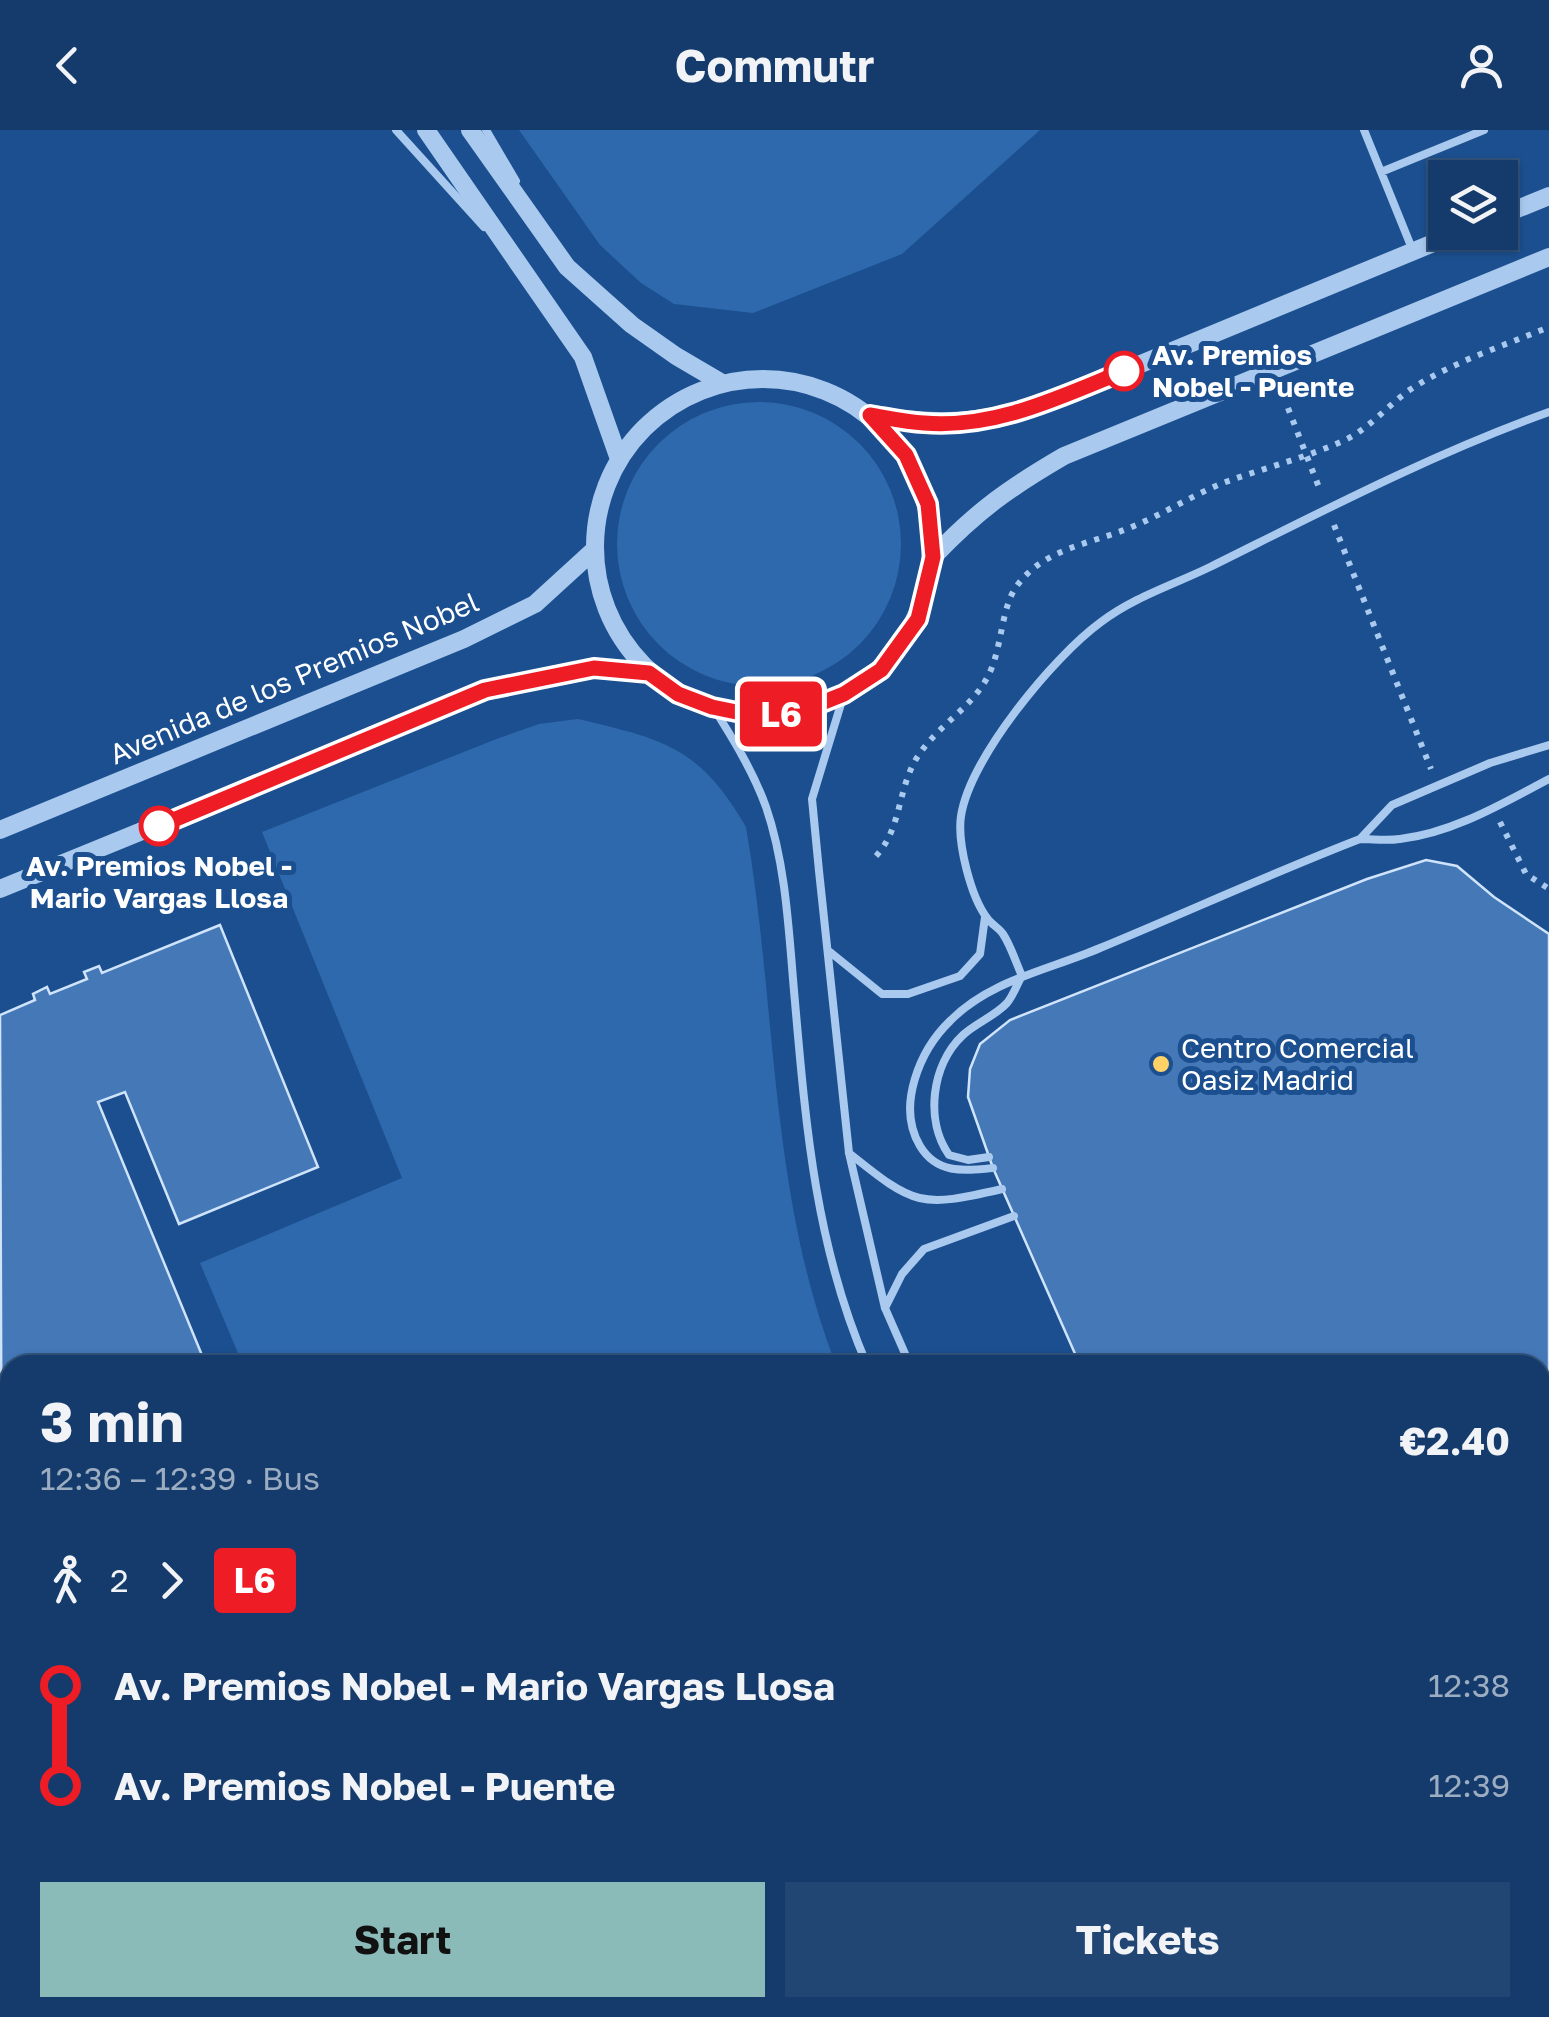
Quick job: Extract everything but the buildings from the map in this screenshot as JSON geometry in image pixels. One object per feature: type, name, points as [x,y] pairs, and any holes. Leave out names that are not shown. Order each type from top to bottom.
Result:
[{"type":"street","points":[[426,130],[583,358],[619,459]]},
{"type":"street","points":[[470,130],[567,267],[632,325],[722,383]]},
{"type":"street","points":[[1518,209],[1549,196]]},
{"type":"street","points":[[870,415],[926,424],[988,420],[1044,404],[1428,245]]},
{"type":"street","points":[[933,557],[974,515],[1064,456],[1549,257]]},
{"type":"street","points":[[774,378],[825,389],[870,415],[906,455],[928,504],[933,557],[918,619],[881,670],[844,694],[804,710],[766,718],[712,707],[678,694],[649,673],[619,638],[606,610],[593,550],[600,503],[619,459],[663,411],[722,383],[774,378]]},
{"type":"street","name":"Avenida de los Premios Nobel","points":[[0,830],[464,639],[535,604],[593,550]]},
{"type":"street","points":[[0,890],[485,690],[594,668],[649,673]]},
{"type":"lane","points":[[396,130],[536,285]]},
{"type":"lane","points":[[486,130],[567,267]]},
{"type":"lane","points":[[1364,130],[1413,251]]},
{"type":"lane","points":[[1381,172],[1484,130]]},
{"type":"lane","points":[[1022,976],[1003,934],[985,916],[962,858],[960,818],[975,772],[1001,730],[1064,656],[1098,624],[1129,603],[1327,508],[1549,412]]},
{"type":"lane","points":[[844,694],[832,723],[812,799],[849,1153],[885,1308],[906,1355]]},
{"type":"lane","points":[[712,707],[747,762],[771,826],[782,876],[812,1172],[849,1322],[863,1355]]},
{"type":"lane","points":[[993,1168],[958,1172],[929,1161],[916,1139],[911,1110],[916,1071],[950,1020],[978,998],[1022,976],[1094,951],[1360,838],[1392,805],[1437,784],[1549,746]]},
{"type":"lane","points":[[1360,838],[1399,840],[1424,834],[1493,808],[1549,779]]},
{"type":"lane","points":[[828,951],[882,994],[908,994],[960,976],[980,954],[985,916]]},
{"type":"lane","points":[[989,1157],[968,1160],[949,1156],[938,1140],[934,1097],[942,1062],[962,1036],[1007,1003],[1022,976]]},
{"type":"lane","points":[[849,1153],[914,1199],[946,1202],[1002,1189]]},
{"type":"lane","points":[[885,1308],[902,1274],[924,1249],[1014,1216]]},
{"type":"path","points":[[876,856],[889,842],[918,756],[945,722],[970,702],[988,677],[1000,647],[1013,590],[1032,570],[1053,554],[1133,527],[1219,485],[1346,439],[1437,373],[1549,327]]},
{"type":"path","points":[[1288,408],[1437,784]]},
{"type":"path","points":[[1493,808],[1526,874],[1549,889]]},
{"type":"shaded area","points":[[519,130],[1040,130],[902,254],[753,313],[674,304],[641,283],[600,245]]},
{"type":"shaded area","points":[[759,402],[787,404],[813,413],[860,443],[890,490],[899,516],[899,572],[890,598],[860,645],[813,675],[787,684],[759,686],[731,684],[705,675],[658,645],[628,598],[619,572],[617,544],[619,516],[628,490],[658,443],[705,413],[731,404]]},
{"type":"shaded area","points":[[578,719],[634,733],[677,750],[712,779],[746,827],[786,1166],[814,1300],[833,1355],[239,1355],[200,1263],[402,1178],[262,832],[539,724]]},
{"type":"bus line","name":"L6","points":[[159,826],[485,690],[594,668],[649,673],[678,694],[712,707],[766,718],[804,710],[844,694],[881,670],[918,619],[933,557],[928,504],[906,455],[870,415],[926,424],[988,420],[1044,404],[1124,371]]},
{"type":"place","name":"Av. Premios Nobel - Puente","points":[[1124,371]]},
{"type":"place","name":"Av. Premios Nobel - Mario Vargas Llosa","points":[[159,826]]},
{"type":"place","name":"Centro Comercial Oasiz Madrid","points":[[1161,1064]]}]
